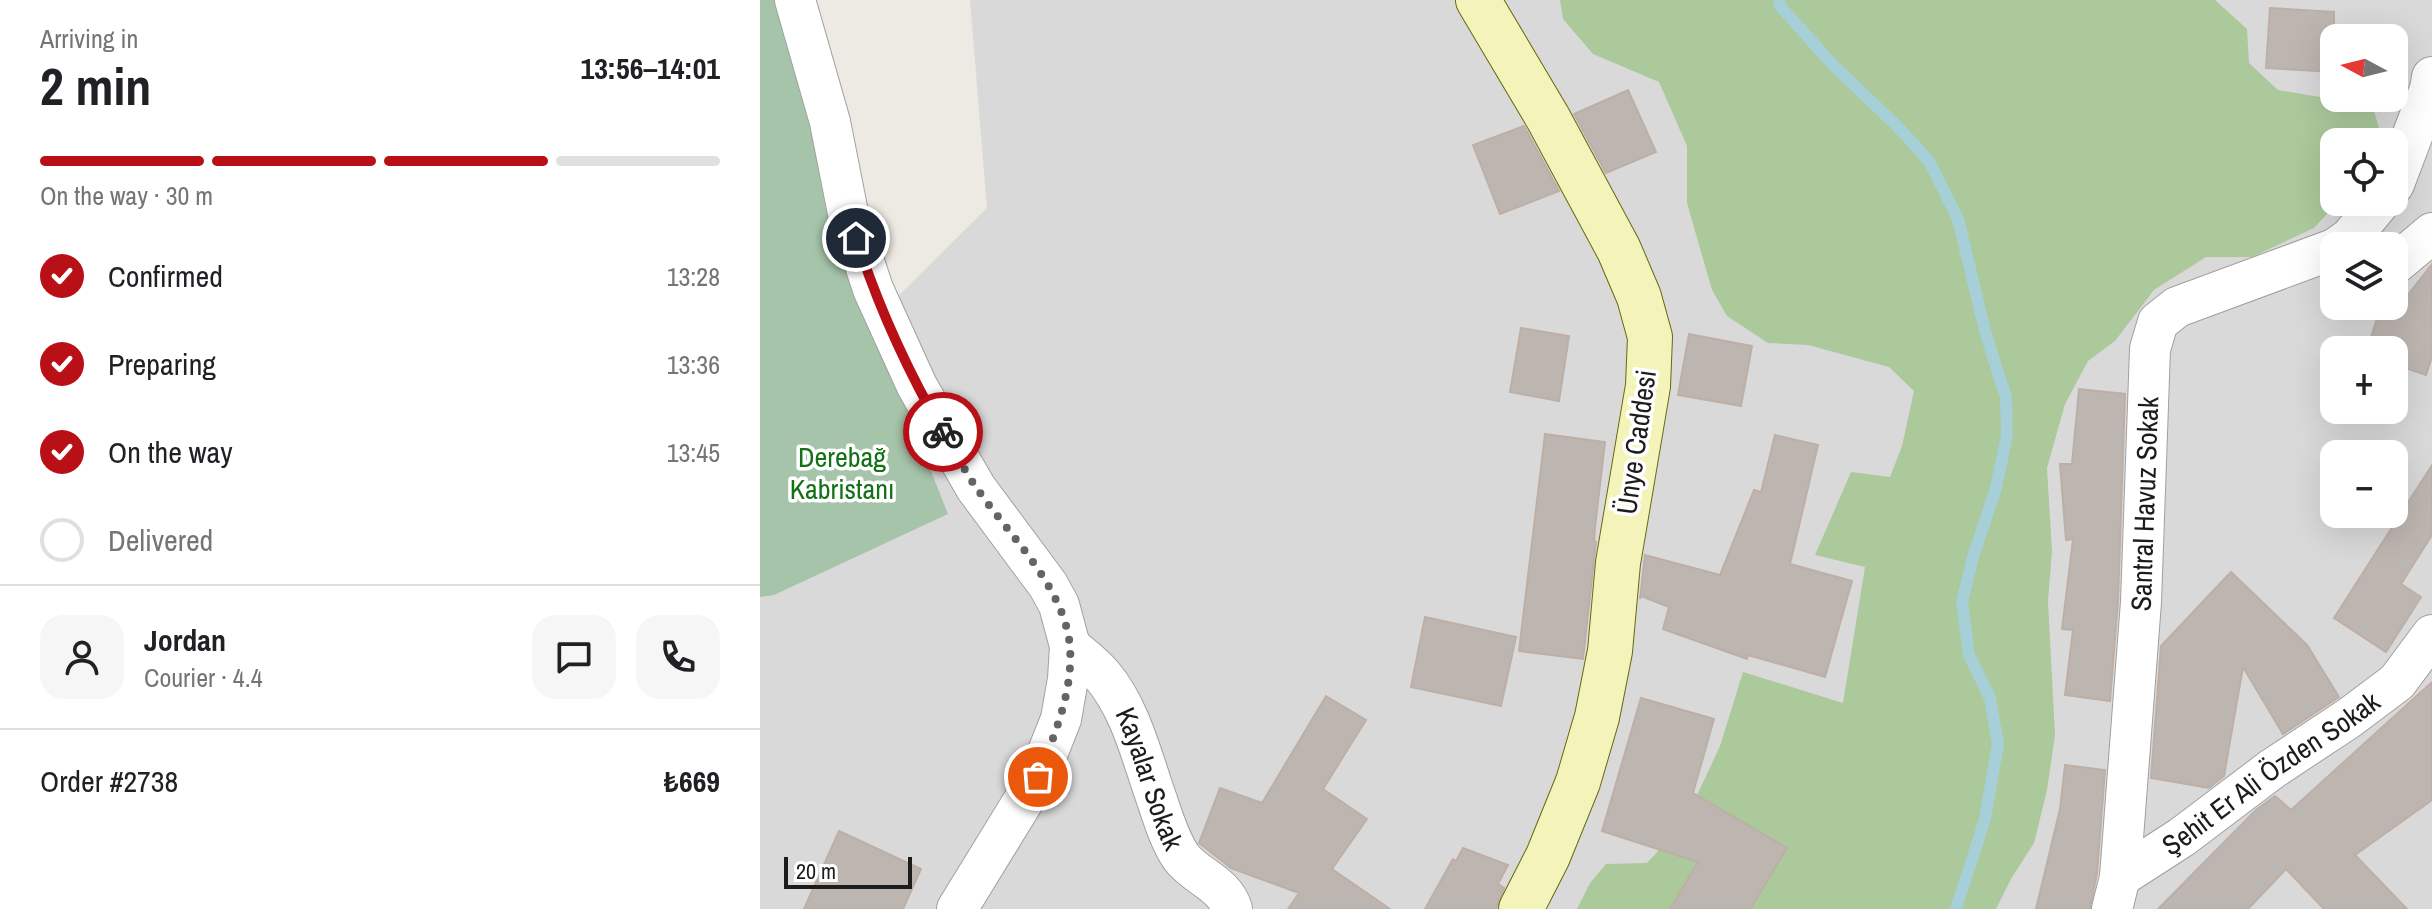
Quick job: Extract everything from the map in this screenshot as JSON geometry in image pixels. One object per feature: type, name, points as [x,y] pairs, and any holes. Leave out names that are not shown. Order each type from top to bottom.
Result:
[{"type":"main road","name":"Ünye Caddesi","points":[[1478,0],[1548,118],[1619,250],[1639,297],[1650,337],[1648,386],[1618,563],[1610,651],[1597,717],[1578,782],[1548,856],[1521,909]]},
{"type":"street","points":[[795,0],[830,122],[848,213],[873,289],[917,386],[976,488],[1048,585],[1059,605],[1070,646],[1061,719],[1038,777],[957,909]]},
{"type":"street","points":[[2408,147],[2432,77]]},
{"type":"street","points":[[2355,232],[2368,216]]},
{"type":"street","points":[[2408,253],[2432,233]]},
{"type":"street","name":"Santral Havuz Sokak","points":[[2116,893],[2141,602],[2150,349],[2158,322],[2177,307],[2320,254]]},
{"type":"street","name":"Şehit Er Ali Özden Sokak","points":[[2116,893],[2182,837],[2272,769],[2397,682],[2432,635]]},
{"type":"street","name":"Kayalar Sokak","points":[[1070,646],[1102,674],[1125,709],[1164,821],[1181,856],[1196,871],[1213,881],[1232,909]]},
{"type":"shaded area","points":[[970,0],[2432,0],[2432,909],[760,909],[760,433],[987,208]]},
{"type":"green space","name":"Derebağ Kabristanı","points":[[760,0],[786,0],[867,309],[948,514],[774,595],[760,597]]},
{"type":"green space","points":[[1560,0],[2215,0],[2247,29],[2249,63],[2278,90],[2320,97],[2320,112],[2375,112],[2379,128],[2320,128],[2320,216],[2325,216],[2314,228],[2252,257],[2206,257],[2154,290],[2115,341],[2088,361],[2065,404],[2047,468],[2052,551],[2048,601],[2055,735],[2047,790],[2034,843],[1996,909],[1577,909],[1590,883],[1606,864],[1647,863],[1684,823],[1720,746],[1743,672],[1843,703],[1865,567],[1815,555],[1851,472],[1890,477],[1902,446],[1914,391],[1889,367],[1808,345],[1768,343],[1727,316],[1712,290],[1687,203],[1687,146],[1659,82],[1593,54],[1563,19]]},
{"type":"building","points":[[2270,8],[2334,12],[2334,24],[2320,24],[2320,71],[2266,68]]},
{"type":"building","points":[[1628,90],[1656,152],[1606,173],[1574,114]]},
{"type":"building","points":[[1524,126],[1559,191],[1500,214],[1473,145]]},
{"type":"building","points":[[2432,264],[2432,357],[2426,375],[2408,369],[2408,336],[2371,336],[2377,320],[2408,320],[2408,295]]},
{"type":"building","points":[[1521,328],[1569,336],[1559,401],[1510,392]]},
{"type":"building","points":[[1689,334],[1752,346],[1741,406],[1678,395]]},
{"type":"building","points":[[2079,389],[2125,394],[2118,601],[2110,701],[2065,695],[2073,630],[2062,629],[2073,539],[2066,540],[2060,464],[2072,464]]},
{"type":"building","points":[[1545,434],[1605,442],[1583,659],[1519,651]]},
{"type":"building","points":[[1775,435],[1818,445],[1790,564],[1852,581],[1825,677],[1748,655],[1747,659],[1663,629],[1669,607],[1641,596],[1640,599],[1645,555],[1720,575],[1754,490],[1761,492]]},
{"type":"building","points":[[2432,465],[2432,535],[2401,584],[2421,597],[2386,652],[2334,618],[2392,528],[2408,528],[2408,502]]},
{"type":"building","points":[[2231,572],[2307,645],[2339,697],[2283,734],[2243,667],[2224,776],[2209,788],[2151,778],[2161,646]]},
{"type":"building","points":[[1425,617],[1516,637],[1501,706],[1411,687]]},
{"type":"building","points":[[2432,682],[2432,800],[2355,855],[2407,909],[2324,909],[2286,869],[2248,909],[2158,909],[2256,810],[2275,796],[2291,810]]},
{"type":"building","points":[[1326,696],[1366,720],[1323,789],[1367,819],[1332,869],[1390,909],[1288,909],[1299,893],[1231,868],[1199,843],[1220,788],[1262,803]]},
{"type":"building","points":[[1641,698],[1714,719],[1693,793],[1787,848],[1750,909],[1670,909],[1698,862],[1602,831]]},
{"type":"building","points":[[2065,765],[2105,770],[2097,873],[2090,909],[2036,909],[2060,809]]},
{"type":"building","points":[[839,831],[921,869],[903,909],[804,909]]},
{"type":"building","points":[[1463,848],[1508,865],[1498,884],[1504,888],[1496,909],[1425,909],[1453,859],[1456,861]]},
{"type":"waterway","points":[[1779,0],[1780,6],[1833,65],[1929,161],[1958,219],[1986,335],[2006,397],[2007,435],[1996,488],[1962,602],[1969,655],[1990,698],[1998,744],[1985,819],[1956,909]]},
{"type":"way so far","points":[[943,432],[976,488],[1048,585],[1059,605],[1070,646],[1068,679],[1061,719],[1038,777]]},
{"type":"route","points":[[856,238],[873,289],[917,386],[943,432]]}]
